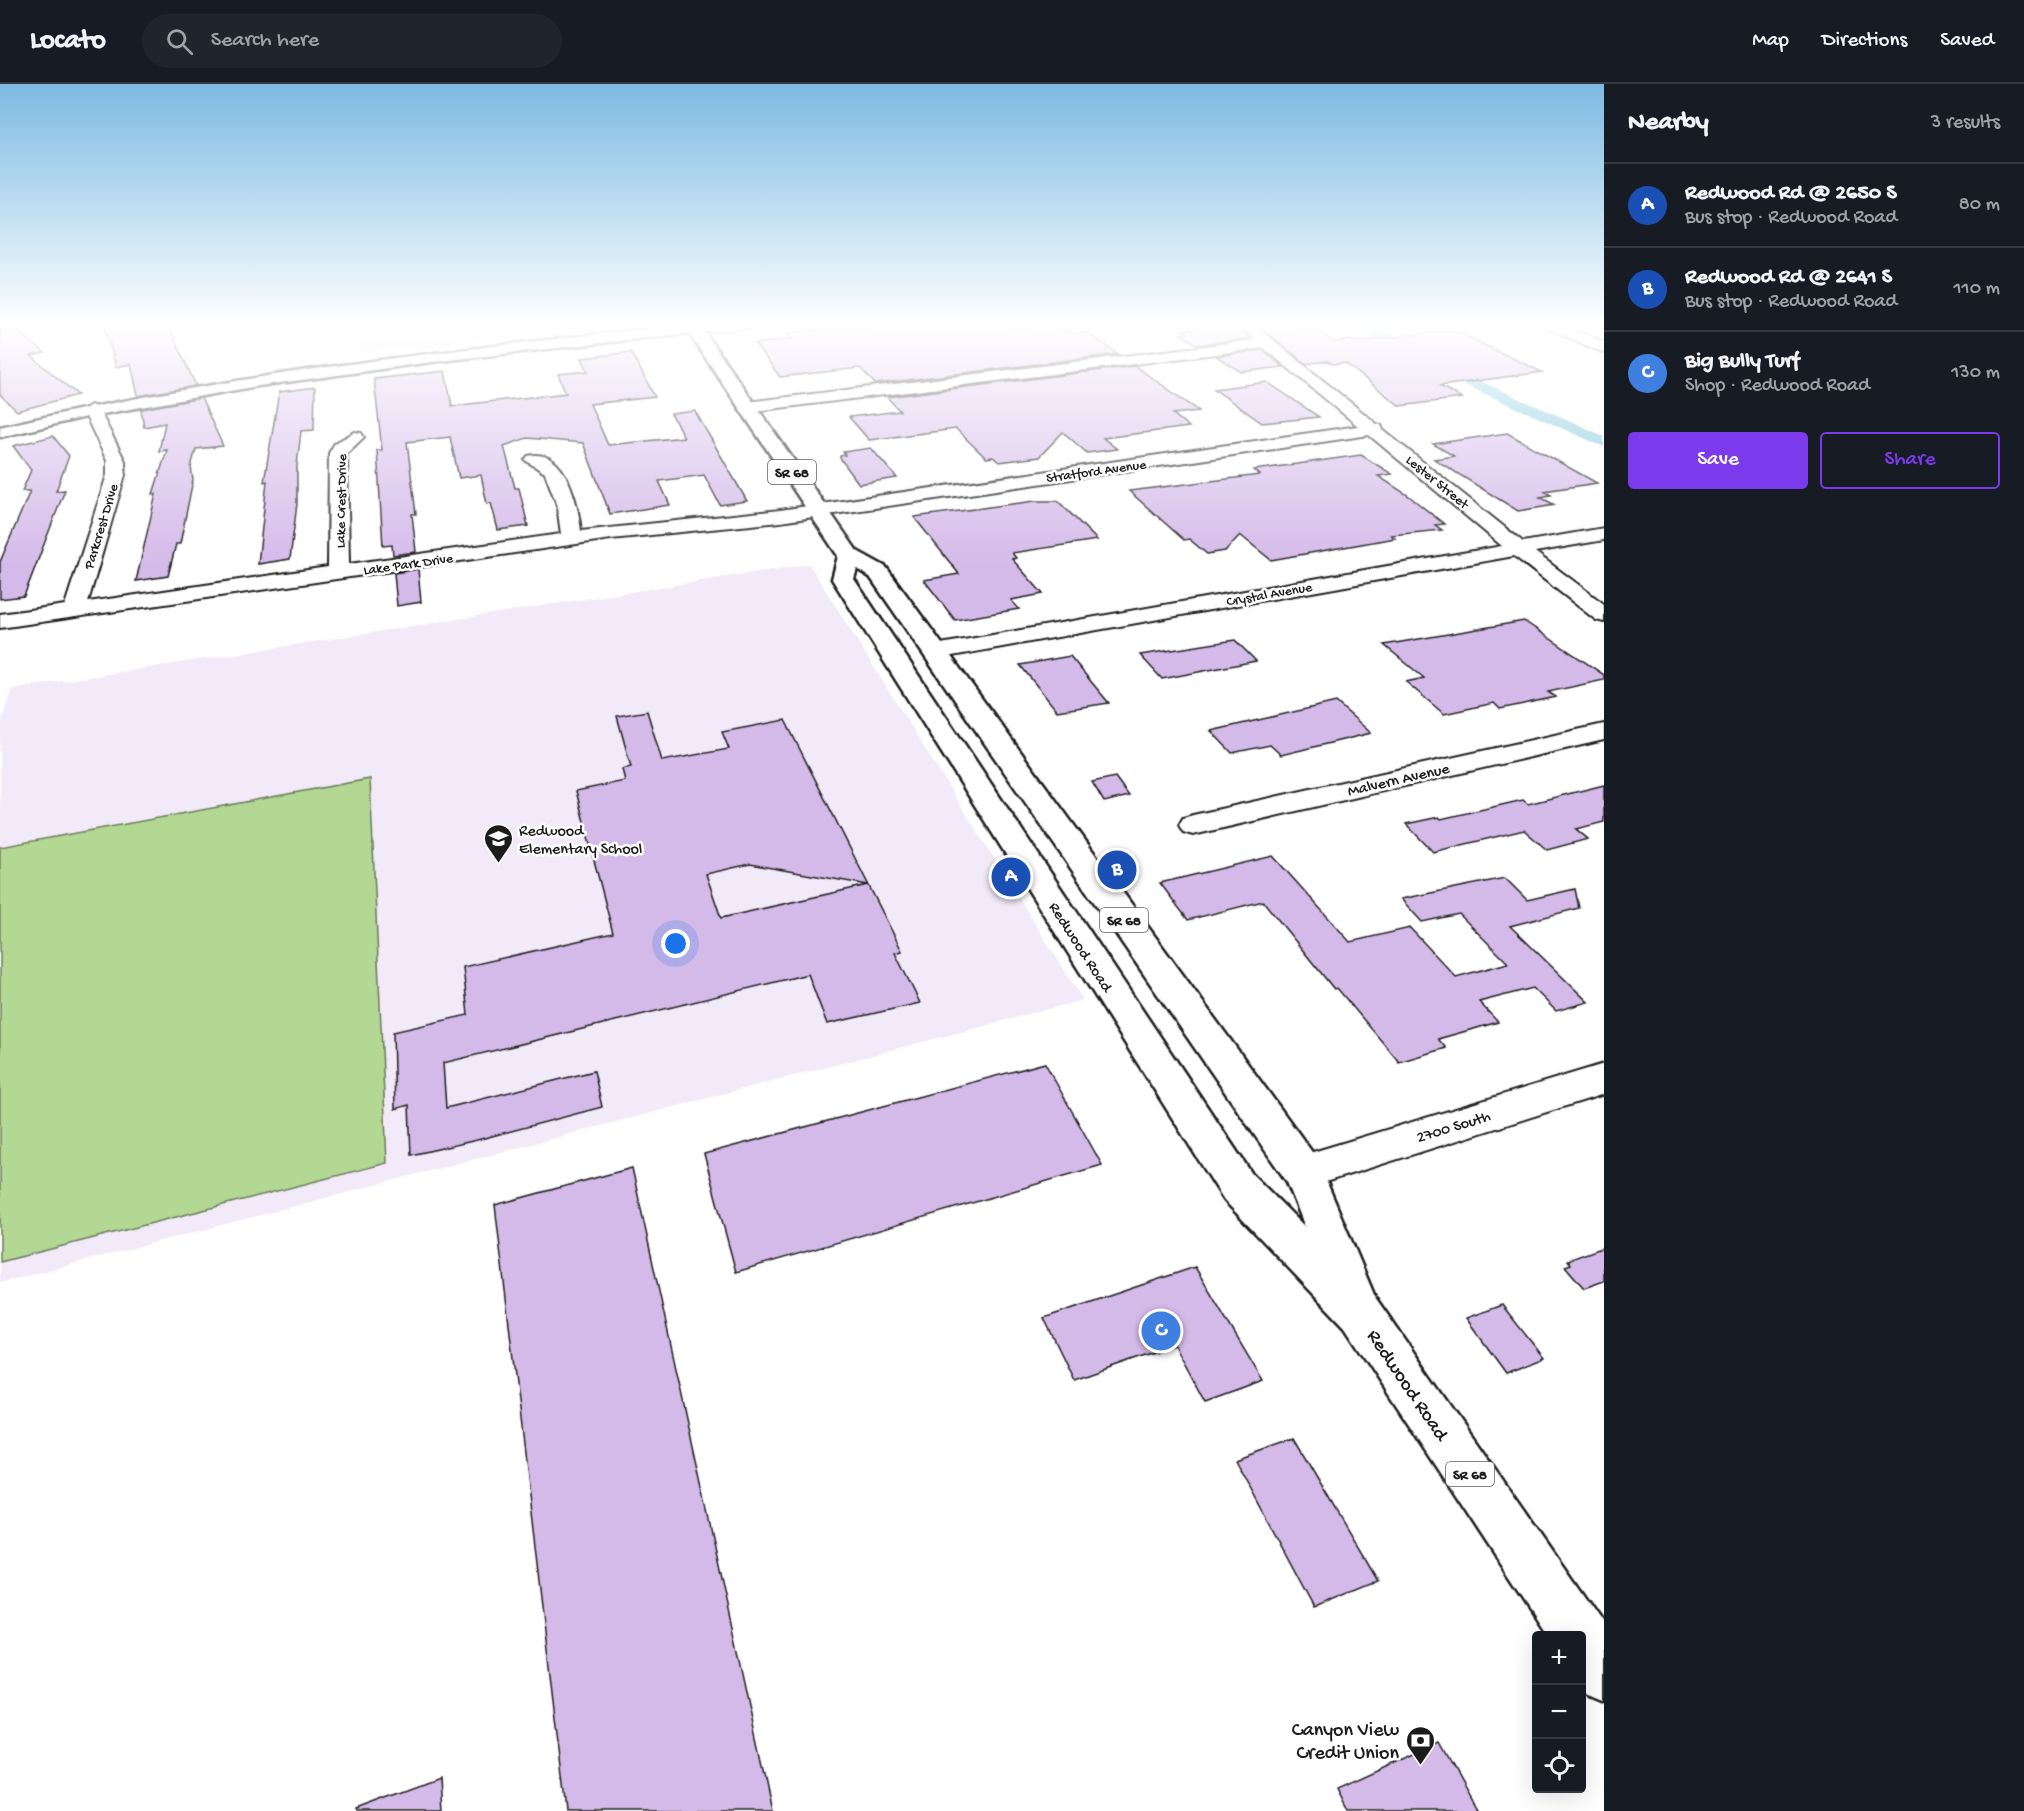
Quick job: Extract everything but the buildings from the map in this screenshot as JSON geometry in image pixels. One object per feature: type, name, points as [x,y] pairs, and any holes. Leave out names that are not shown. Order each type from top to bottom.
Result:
[{"type":"main road","points":[[0,432],[118,405]]},
{"type":"main road","name":"Redwood Road","points":[[747,407],[849,556],[878,572],[1303,1172],[1360,1312]]},
{"type":"main road","name":"Redwood Road","points":[[849,556],[843,579],[1238,1187],[1360,1312],[1576,1631]]},
{"type":"main road","name":"Redwood Road","points":[[1586,1646],[1604,1673]]},
{"type":"street","points":[[747,407],[767,405]]},
{"type":"street","name":"Lester Street","points":[[1345,405],[1567,589],[1604,615]]},
{"type":"street","name":"Parkcrest Drive","points":[[74,611],[116,475],[116,461],[91,410]]},
{"type":"street","name":"Stratford Avenue","points":[[818,510],[1375,429]]},
{"type":"street","name":"Lake Crest Drive","points":[[339,573],[339,453],[341,447],[355,437]]},
{"type":"street","points":[[534,459],[546,464],[554,471],[573,528],[572,539]]},
{"type":"street","name":"Lake Park Drive","points":[[0,621],[572,539],[818,510]]},
{"type":"street","name":"Crystal Avenue","points":[[935,652],[1604,534]]},
{"type":"street","name":"Malvern Avenue","points":[[1193,825],[1604,732]]},
{"type":"street","name":"2700 South","points":[[1303,1172],[1604,1078]]},
{"type":"shaded area","name":"Redwood Elementary School","points":[[809,564],[1083,1000],[0,1283],[0,725],[12,689]]},
{"type":"green space","points":[[370,779],[387,1163],[0,1262],[0,847]]},
{"type":"waterway","points":[[1521,405],[1604,442]]},
{"type":"place","name":"Redwood Elementary School","points":[[498,864]]},
{"type":"place","name":"Redwood Rd @ 2641 S","points":[[1117,870]]},
{"type":"place","name":"Redwood Rd @ 2650 S","points":[[1011,877]]},
{"type":"place","name":"Big Bully Turf","points":[[1161,1331]]},
{"type":"place","name":"Canyon View Credit Union","points":[[1420,1766]]}]
